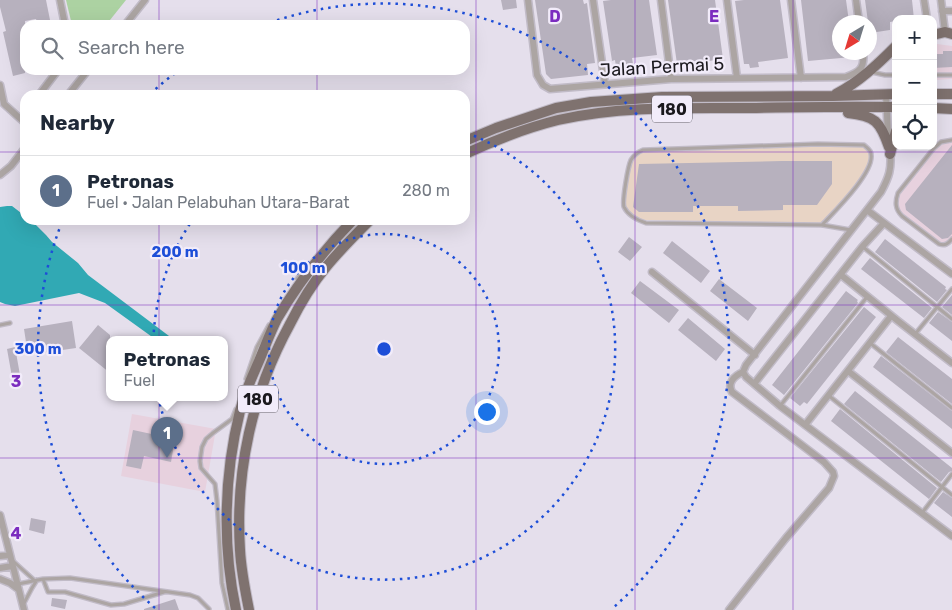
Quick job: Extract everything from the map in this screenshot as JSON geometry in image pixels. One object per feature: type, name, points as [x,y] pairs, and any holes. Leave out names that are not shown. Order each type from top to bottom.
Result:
[{"type":"main road","points":[[833,96],[855,84],[892,50]]},
{"type":"main road","name":"180","points":[[470,139],[556,108],[591,102],[662,97],[891,94]]},
{"type":"main road","points":[[937,94],[952,94]]},
{"type":"main road","name":"180","points":[[470,152],[519,131],[558,120],[600,113],[648,109],[891,107]]},
{"type":"main road","points":[[798,108],[872,118],[884,131],[890,151]]},
{"type":"main road","points":[[937,108],[950,109]]},
{"type":"main road","points":[[937,111],[950,109]]},
{"type":"main road","points":[[890,151],[892,144]]},
{"type":"main road","name":"180","points":[[236,610],[229,571],[227,525],[228,488],[240,410],[248,386],[276,322],[307,274],[348,225]]},
{"type":"main road","name":"180","points":[[249,610],[240,550],[240,500],[248,434],[258,398],[282,337],[302,302],[325,268],[365,225]]},
{"type":"street","points":[[60,0],[64,20]]},
{"type":"street","points":[[129,20],[145,0]]},
{"type":"street","name":"Jalan Permai 5","points":[[528,0],[537,75],[543,85],[550,89],[671,79],[846,76],[858,72],[864,60]]},
{"type":"street","points":[[593,0],[605,84]]},
{"type":"street","points":[[661,0],[671,79]]},
{"type":"street","points":[[726,0],[737,78]]},
{"type":"street","points":[[791,0],[801,78]]},
{"type":"street","points":[[856,0],[858,15]]},
{"type":"street","points":[[924,0],[926,15]]},
{"type":"street","points":[[941,0],[948,33]]},
{"type":"street","points":[[942,11],[952,11]]},
{"type":"street","points":[[43,90],[54,75]]},
{"type":"street","points":[[72,90],[84,75]]},
{"type":"street","points":[[0,85],[2,104],[20,115]]},
{"type":"street","points":[[729,610],[786,538],[829,488],[834,476],[833,472],[824,462],[732,392],[730,386],[736,376],[743,372],[746,365],[852,230],[887,180],[891,169],[891,94]]},
{"type":"street","points":[[0,175],[11,166],[20,154]]},
{"type":"street","points":[[867,210],[950,273],[952,265]]},
{"type":"street","points":[[754,384],[862,247],[884,223]]},
{"type":"street","points":[[652,272],[755,355]]},
{"type":"street","points":[[841,274],[867,297],[952,363]]},
{"type":"street","points":[[805,425],[891,316]]},
{"type":"street","points":[[848,371],[952,453]]},
{"type":"street","points":[[743,372],[746,377],[780,406],[952,536]]},
{"type":"street","points":[[0,515],[23,608]]},
{"type":"street","points":[[0,540],[4,533]]},
{"type":"street","points":[[0,556],[11,560]]},
{"type":"street","points":[[0,568],[11,560]]},
{"type":"street","points":[[0,580],[18,587]]},
{"type":"lane","points":[[870,72],[892,75]]},
{"type":"lane","points":[[937,75],[952,75]]},
{"type":"lane","points":[[952,140],[941,142],[934,148],[898,193],[896,205],[898,212],[902,216],[939,244],[947,244],[952,239]]},
{"type":"lane","points":[[822,225],[841,205],[867,172],[872,154],[864,145],[818,144],[643,150],[632,158],[629,165],[623,204],[630,216],[638,221],[646,223],[822,225],[852,230]]},
{"type":"lane","points":[[293,285],[320,251],[348,225]]},
{"type":"lane","points":[[862,247],[952,319]]},
{"type":"lane","points":[[915,334],[952,289]]},
{"type":"lane","points":[[780,406],[867,297]]},
{"type":"lane","points":[[228,610],[222,583],[215,484],[202,468],[202,447],[206,439],[232,419],[257,347],[283,300]]},
{"type":"lane","points":[[0,325],[10,323]]},
{"type":"lane","points":[[870,343],[952,408]]},
{"type":"lane","points":[[828,396],[952,495]]},
{"type":"lane","points":[[921,513],[952,474]]},
{"type":"lane","points":[[11,560],[36,580]]},
{"type":"lane","points":[[43,578],[48,592],[65,592],[111,605],[124,604],[165,592]]},
{"type":"lane","points":[[18,587],[43,578],[70,578],[190,595],[198,598],[209,609]]},
{"type":"lane","points":[[23,608],[36,580]]},
{"type":"shaded area","points":[[937,44],[952,46],[952,79],[937,80]]},
{"type":"shaded area","points":[[945,143],[952,143],[952,236],[944,243],[940,243],[901,213],[897,206],[900,194],[937,148]]},
{"type":"shaded area","points":[[818,146],[863,147],[870,154],[866,171],[822,223],[646,220],[638,219],[631,214],[624,204],[631,166],[639,154],[643,152]]},
{"type":"shaded area","points":[[132,414],[216,429],[205,492],[121,476]]},
{"type":"green space","points":[[66,0],[126,0],[110,20],[71,20]]},
{"type":"water","points":[[12,206],[20,212],[20,225],[36,225],[52,242],[78,263],[88,275],[169,336],[151,336],[105,303],[79,293],[15,306],[0,302],[0,207]]},
{"type":"building","points":[[0,0],[46,0],[50,20],[20,20],[20,74],[13,76],[3,32],[6,31]]},
{"type":"building","points":[[501,0],[516,0],[517,8],[503,10]]},
{"type":"building","points":[[535,0],[583,0],[584,4],[587,3],[595,63],[587,64],[588,75],[551,79],[546,74]]},
{"type":"building","points":[[649,0],[657,55],[632,58],[634,70],[622,71],[621,66],[616,67],[615,60],[612,61],[603,1]]},
{"type":"building","points":[[668,0],[715,0],[723,59],[677,64]]},
{"type":"building","points":[[780,0],[788,58],[758,62],[759,67],[750,68],[749,64],[744,64],[735,1]]},
{"type":"building","points":[[801,0],[846,0],[848,15],[832,15],[832,59],[808,61]]},
{"type":"building","points":[[865,0],[912,0],[914,15],[892,15],[890,30],[877,32],[877,15],[867,15]]},
{"type":"building","points":[[943,51],[952,51],[952,67],[937,68],[937,54],[943,54]]},
{"type":"building","points":[[952,145],[952,234],[948,238],[942,239],[906,210],[905,204]]},
{"type":"building","points":[[832,161],[832,184],[817,205],[783,205],[783,210],[738,211],[738,206],[693,206],[693,212],[639,212],[633,207],[639,164]]},
{"type":"building","points":[[629,237],[642,247],[630,261],[618,252]]},
{"type":"building","points":[[885,239],[946,287],[945,289],[947,290],[937,302],[875,252]]},
{"type":"building","points":[[672,241],[710,271],[701,283],[663,253]]},
{"type":"building","points":[[870,258],[932,308],[924,318],[861,269]]},
{"type":"building","points":[[719,279],[757,308],[748,321],[710,291]]},
{"type":"building","points":[[640,281],[679,310],[669,323],[631,293]]},
{"type":"building","points":[[846,291],[858,300],[858,303],[784,395],[772,385]]},
{"type":"building","points":[[952,295],[952,315],[942,307]]},
{"type":"building","points":[[864,307],[876,317],[807,404],[804,402],[800,406],[790,398]]},
{"type":"building","points":[[938,312],[952,322],[952,341],[929,323]]},
{"type":"building","points":[[688,318],[725,349],[716,361],[678,330]]},
{"type":"building","points":[[72,321],[76,348],[28,355],[24,329]]},
{"type":"building","points":[[98,325],[110,335],[106,336],[106,370],[79,348]]},
{"type":"building","points":[[898,337],[952,379],[952,404],[886,352]]},
{"type":"building","points":[[15,347],[20,375],[12,377],[7,349]]},
{"type":"building","points":[[881,356],[952,411],[952,429],[873,367]]},
{"type":"building","points":[[855,391],[952,468],[952,471],[941,482],[844,404]]},
{"type":"building","points":[[840,409],[937,488],[929,499],[831,421]]},
{"type":"building","points":[[133,430],[175,439],[171,462],[144,456],[141,469],[126,466]]},
{"type":"building","points":[[943,492],[952,498],[952,517],[934,503]]},
{"type":"building","points":[[31,518],[46,521],[44,534],[29,530]]},
{"type":"building","points":[[52,598],[67,600],[65,609],[51,606]]},
{"type":"building","points":[[175,599],[179,610],[144,610],[144,609]]},
{"type":"place","name":"Petronas","points":[[167,458]]}]
